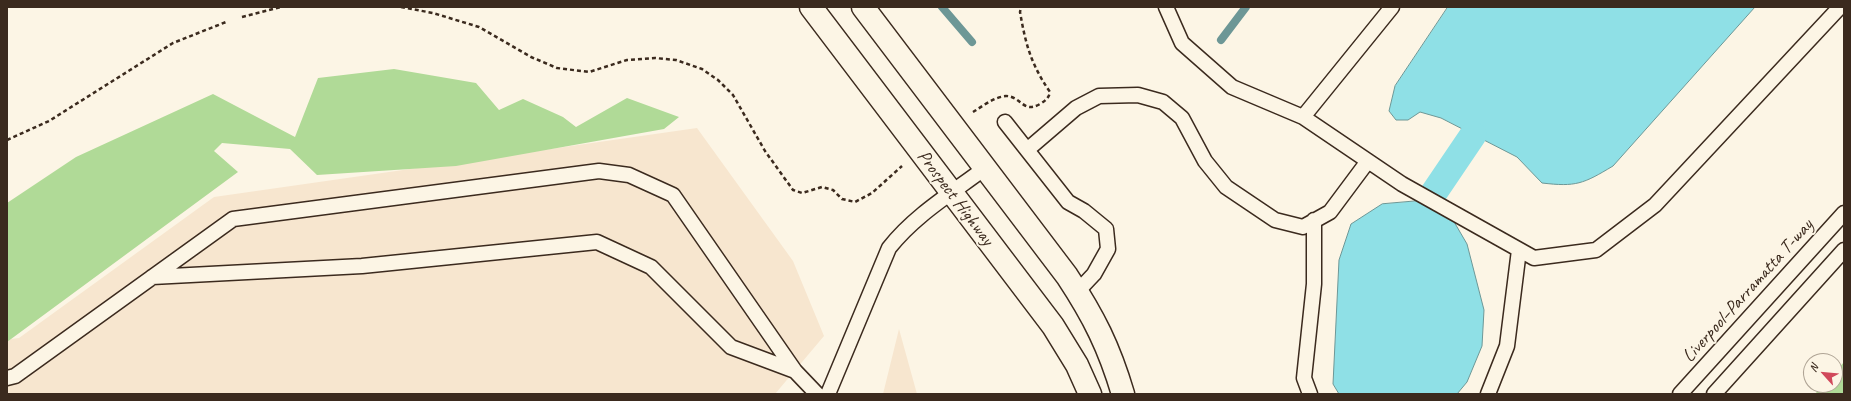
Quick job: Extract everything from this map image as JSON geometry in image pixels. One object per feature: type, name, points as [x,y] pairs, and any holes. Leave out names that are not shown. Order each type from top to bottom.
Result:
[{"type":"main road","name":"Prospect Highway","points":[[811,7],[1052,326],[1077,365],[1090,394]]},
{"type":"main road","points":[[863,7],[985,168],[1090,311],[1109,349],[1123,394]]},
{"type":"lane","points":[[1166,7],[1182,43],[1232,87],[1303,117],[1402,184],[1534,258],[1596,250],[1655,205],[1840,7]]},
{"type":"lane","points":[[1303,117],[1392,7]]},
{"type":"lane","points":[[1027,150],[1076,108],[1099,96],[1138,94],[1163,102],[1182,118],[1205,161],[1226,188],[1275,220],[1303,227],[1330,212],[1368,161]]},
{"type":"lane","points":[[1005,122],[1068,202],[1084,211],[1106,229],[1108,249],[1094,274],[1077,292]]},
{"type":"lane","points":[[828,394],[889,248],[900,234],[914,221],[985,168]]},
{"type":"lane","points":[[7,378],[15,376],[233,219],[599,171],[629,175],[673,195],[795,371],[817,394]]},
{"type":"lane","name":"Liverpool–Parramatta T-way","points":[[1680,394],[1844,213]]},
{"type":"lane","points":[[1310,394],[1304,378],[1314,284],[1314,220]]},
{"type":"lane","points":[[152,278],[362,266],[597,242],[651,267],[731,347],[795,371]]},
{"type":"lane","points":[[1488,394],[1507,346],[1519,250]]},
{"type":"lane","points":[[1714,394],[1844,250]]},
{"type":"path","points":[[242,17],[281,7]]},
{"type":"path","points":[[400,7],[433,13],[479,26],[531,56],[557,68],[589,72],[627,60],[656,58],[676,60],[702,70],[718,80],[733,95],[765,151],[793,190],[802,192],[822,187],[833,190],[842,199],[855,202],[872,193],[892,174]]},
{"type":"path","points":[[972,112],[997,98],[1008,96],[1026,107],[1035,107],[1049,96],[1050,92],[1034,67],[1026,44],[1020,12],[1021,7]]},
{"type":"path","points":[[7,140],[49,122],[173,43],[226,22]]},
{"type":"shaded area","points":[[697,128],[793,261],[824,336],[775,394],[7,394],[7,342],[11,339],[19,338],[214,197]]},
{"type":"shaded area","points":[[899,329],[917,394],[883,394]]},
{"type":"green space","points":[[394,69],[476,83],[499,110],[523,99],[563,117],[576,127],[627,98],[679,117],[664,129],[456,166],[317,175],[290,149],[222,143],[214,151],[238,172],[7,342],[7,203],[76,157],[213,94],[295,137],[318,78]]},
{"type":"green space","points":[[1844,362],[1844,394],[1815,394],[1843,393]]},
{"type":"water","points":[[1448,7],[1755,7],[1613,166],[1594,177],[1579,183],[1563,185],[1542,183],[1517,157],[1441,118],[1420,112],[1408,120],[1396,120],[1389,111],[1395,86]]},
{"type":"water","points":[[1429,200],[1453,220],[1467,244],[1484,310],[1482,346],[1467,382],[1457,394],[1339,394],[1333,384],[1339,260],[1351,224],[1382,204]]},
{"type":"waterway","points":[[942,7],[972,42]]},
{"type":"waterway","points":[[1221,40],[1246,7]]},
{"type":"waterway","points":[[1429,200],[1473,135]]}]
